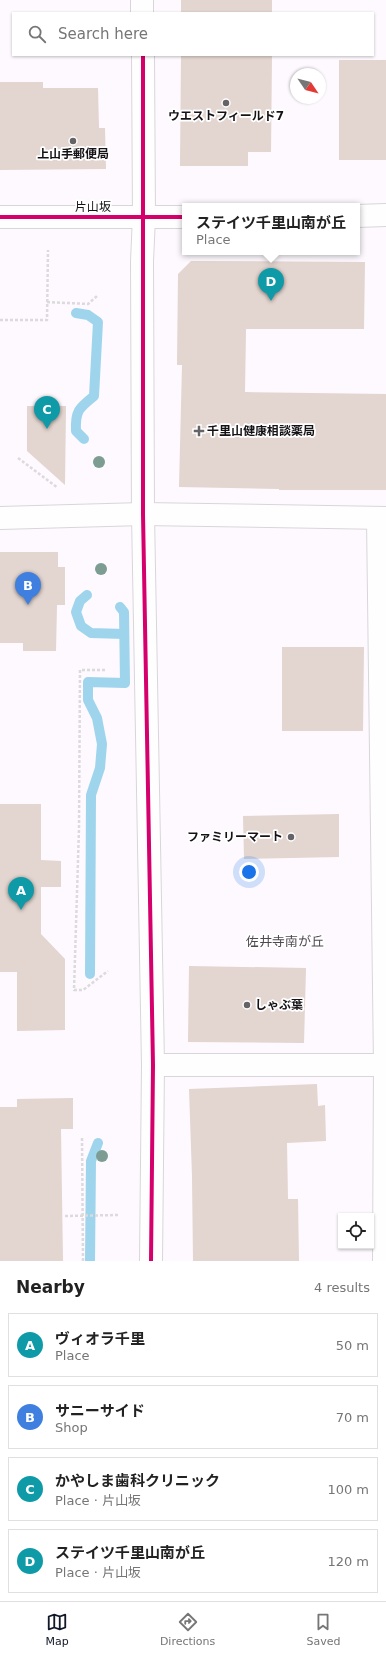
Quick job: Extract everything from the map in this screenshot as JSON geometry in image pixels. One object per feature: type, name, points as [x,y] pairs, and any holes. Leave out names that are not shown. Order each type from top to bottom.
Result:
[{"type":"street","points":[[142,0],[142,12]]},
{"type":"street","points":[[143,56],[143,514],[153,1065],[151,1261]]},
{"type":"street","points":[[360,216],[386,216]]},
{"type":"street","name":"片山坂","points":[[0,217],[182,217]]},
{"type":"street","points":[[0,518],[143,514],[382,518],[386,1065],[384,1261]]},
{"type":"street","points":[[153,1065],[386,1065]]},
{"type":"path","points":[[0,320],[47,320],[48,250]]},
{"type":"path","points":[[47,302],[88,304],[97,296]]},
{"type":"path","points":[[18,458],[61,490],[61,517]]},
{"type":"path","points":[[105,670],[80,670],[79,828],[74,990],[83,990],[108,970]]},
{"type":"path","points":[[82,1138],[84,1215],[83,1261]]},
{"type":"path","points":[[65,1216],[118,1215]]},
{"type":"building","points":[[181,0],[272,0],[272,12],[181,12]]},
{"type":"building","name":"ウエストフィールド7","points":[[181,56],[272,56],[271,152],[248,152],[248,166],[180,166]]},
{"type":"building","points":[[339,60],[386,60],[386,160],[339,160]]},
{"type":"building","points":[[0,82],[43,82],[43,88],[98,88],[99,128],[105,128],[106,169],[0,170]]},
{"type":"building","points":[[191,261],[365,262],[364,329],[246,329],[245,392],[386,394],[386,490],[279,490],[179,487],[182,365],[177,365],[178,274]]},
{"type":"building","points":[[27,406],[66,406],[65,485],[27,451]]},
{"type":"building","points":[[0,552],[58,552],[58,567],[65,567],[65,605],[57,605],[56,651],[23,651],[23,643],[0,643]]},
{"type":"building","points":[[282,647],[364,647],[363,731],[282,731]]},
{"type":"building","points":[[0,804],[41,804],[41,860],[61,861],[61,887],[41,887],[41,934],[65,959],[65,1030],[17,1031],[17,972],[0,972]]},
{"type":"building","name":"ファミリーマート","points":[[339,814],[339,857],[244,859],[243,816]]},
{"type":"building","name":"しゃぶ葉","points":[[189,966],[306,968],[304,1043],[188,1042]]},
{"type":"building","points":[[317,1084],[318,1106],[325,1105],[326,1141],[287,1143],[288,1199],[298,1199],[299,1261],[193,1261],[189,1089]]},
{"type":"building","points":[[73,1098],[73,1129],[61,1129],[63,1261],[0,1261],[0,1107],[17,1107],[17,1099]]},
{"type":"waterway","points":[[76,313],[88,315],[98,322],[94,396],[81,407],[76,419],[76,431],[84,439]]},
{"type":"waterway","points":[[87,595],[80,601],[76,612],[81,626],[91,633],[124,634]]},
{"type":"waterway","points":[[90,974],[91,795],[100,768],[102,744],[97,718],[88,700],[88,682],[125,683],[124,612],[120,607]]},
{"type":"waterway","points":[[90,1261],[91,1161],[98,1143]]},
{"type":"cycle path","points":[[143,56],[143,514],[153,1065],[151,1261]]},
{"type":"cycle path","points":[[0,217],[182,217]]},
{"type":"place","name":"ウエストフィールド7","points":[[226,103]]},
{"type":"place","name":"上山手郵便局","points":[[73,141]]},
{"type":"place","name":"ステイツ千里山南が丘","points":[[271,301]]},
{"type":"place","name":"かやしま歯科クリニック","points":[[47,429]]},
{"type":"place","name":"千里山健康相談薬局","points":[[199,431]]},
{"type":"place","name":"サニーサイド","points":[[28,605]]},
{"type":"place","name":"ファミリーマート","points":[[291,837]]},
{"type":"place","name":"ヴィオラ千里","points":[[21,910]]},
{"type":"place","name":"しゃぶ葉","points":[[247,1005]]},
{"type":"district","name":"佐井寺南が丘","points":[[285,941]]}]
